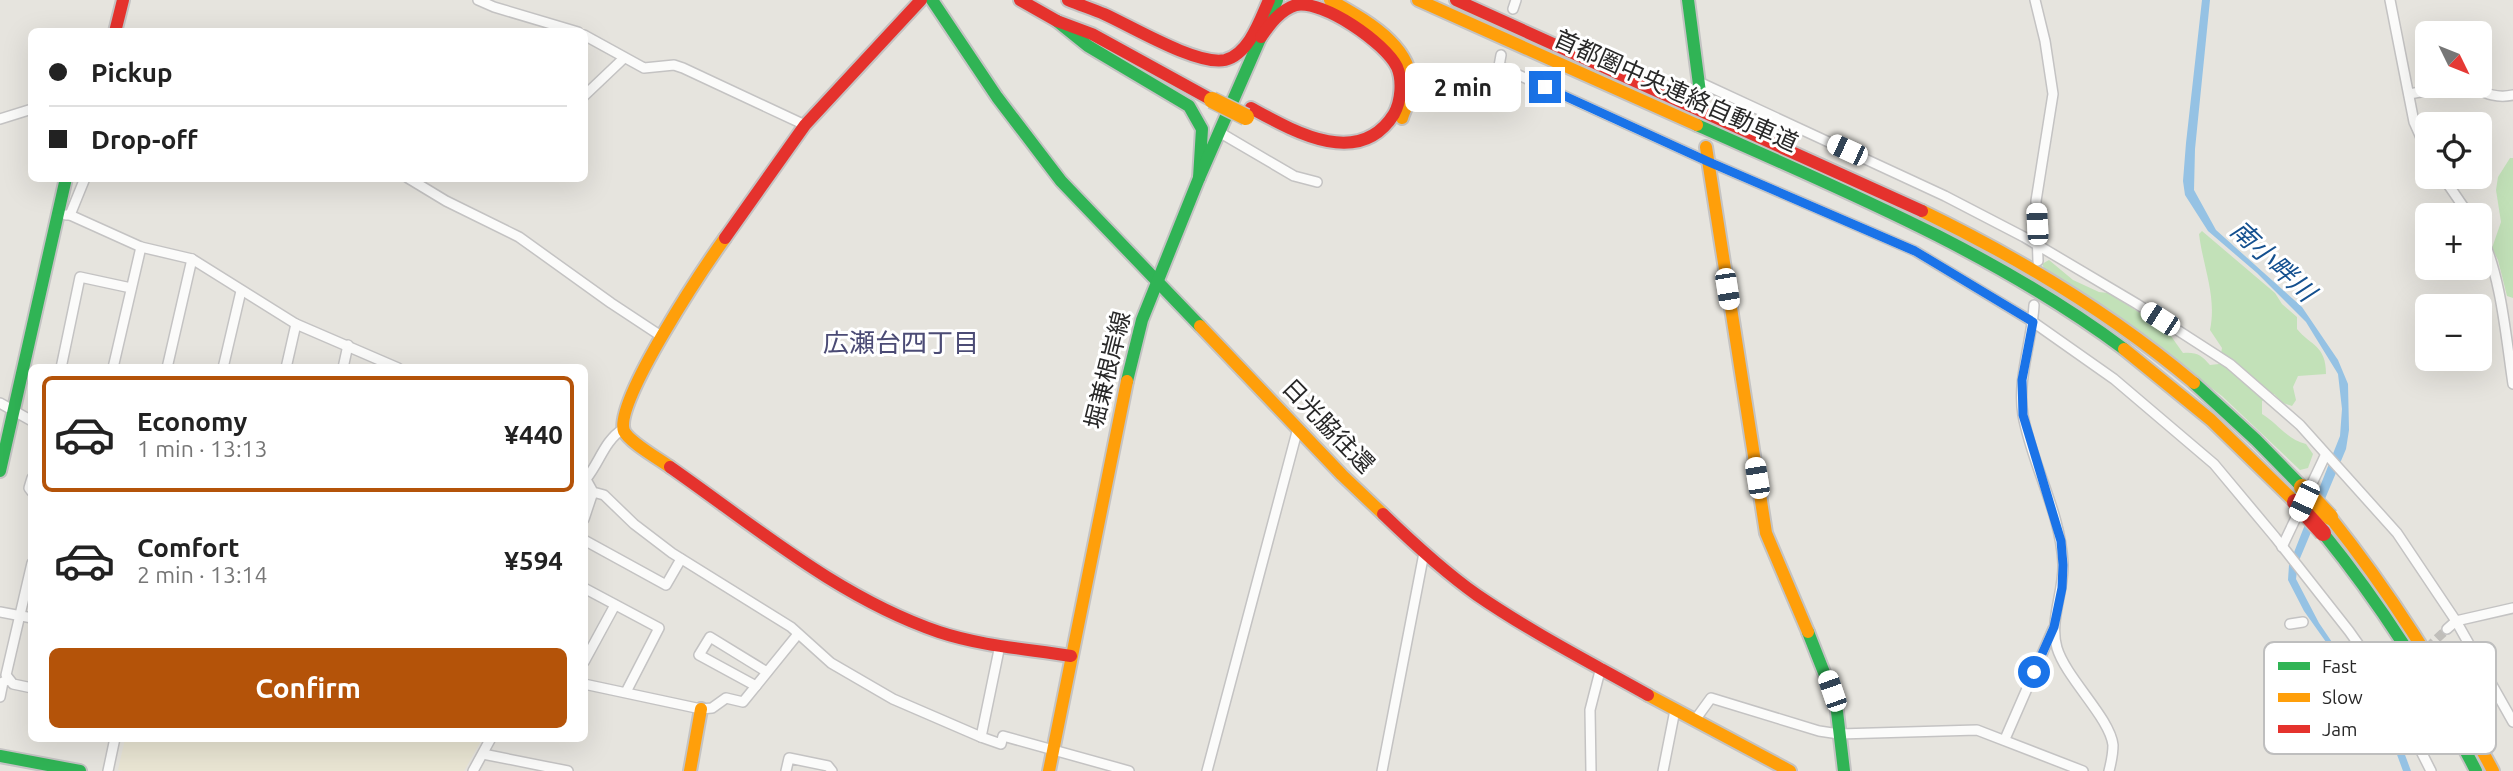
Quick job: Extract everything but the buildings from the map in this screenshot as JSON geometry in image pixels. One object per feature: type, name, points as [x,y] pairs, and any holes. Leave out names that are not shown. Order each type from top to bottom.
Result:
[{"type":"main road","points":[[116,28],[123,0]]},
{"type":"main road","points":[[921,0],[806,125],[714,253],[662,336],[624,413],[623,429],[628,437],[839,586],[915,624],[942,633],[1072,656]]},
{"type":"main road","name":"日光脇往還","points":[[932,0],[997,97],[1040,155],[1079,200],[1342,475],[1424,553],[1476,594],[1514,619],[1790,771]]},
{"type":"main road","points":[[1020,0],[1057,21],[1092,34],[1215,95]]},
{"type":"main road","points":[[1068,0],[1212,61],[1226,60],[1240,50],[1255,30],[1269,0]]},
{"type":"main road","points":[[1068,0],[1097,25],[1297,144],[1324,151],[1342,152],[1361,149],[1383,140],[1397,127],[1412,91],[1410,73],[1401,54],[1375,26],[1330,0]]},
{"type":"main road","name":"堀兼根岸線","points":[[1049,771],[1121,404],[1142,320],[1199,178],[1277,0]]},
{"type":"main road","name":"首都圏中央連絡自動車道","points":[[1418,0],[1914,225],[2015,278],[2083,320],[2148,367],[2298,494],[2330,517],[2390,595],[2422,642]]},
{"type":"main road","name":"首都圏中央連絡自動車道","points":[[1456,0],[1911,205],[2023,264],[2101,312],[2195,383],[2271,453],[2323,533],[2379,603],[2404,642]]},
{"type":"main road","points":[[1688,0],[1701,100]]},
{"type":"main road","points":[[1248,113],[1296,132],[1346,144],[1375,135],[1387,124],[1397,108],[1401,84],[1396,66],[1386,51],[1372,38],[1348,22],[1314,6],[1302,4],[1287,9],[1261,37]]},
{"type":"main road","points":[[1057,21],[1088,46],[1189,106],[1202,129],[1199,178]]},
{"type":"main road","points":[[1708,154],[1766,533],[1823,665],[1836,703],[1844,771]]},
{"type":"main road","points":[[29,364],[63,214],[66,182]]},
{"type":"main road","points":[[0,471],[7,407],[27,372]]},
{"type":"main road","points":[[690,771],[701,709]]},
{"type":"main road","name":"首都圏中央連絡自動車道","points":[[2467,754],[2476,771]]},
{"type":"main road","name":"首都圏中央連絡自動車道","points":[[2484,754],[2493,771]]},
{"type":"main road","points":[[0,756],[80,771]]},
{"type":"street","points":[[478,0],[565,28]]},
{"type":"street","points":[[2035,0],[2045,41],[2053,94],[2036,201],[2038,261]]},
{"type":"street","points":[[2390,0],[2415,124]]},
{"type":"street","points":[[588,37],[644,68],[674,65],[683,68],[806,125]]},
{"type":"street","points":[[1501,55],[1499,66],[1708,154],[1915,251],[2033,322],[2114,379],[2214,464],[2357,642]]},
{"type":"street","points":[[588,92],[624,58]]},
{"type":"street","points":[[1699,82],[1945,196],[2137,304],[2230,364],[2300,425],[2325,456],[2397,533],[2468,642]]},
{"type":"street","points":[[2409,94],[2415,93]]},
{"type":"street","points":[[2492,95],[2513,95]]},
{"type":"street","points":[[0,119],[28,110]]},
{"type":"street","points":[[1219,132],[1282,170],[1317,182]]},
{"type":"street","points":[[83,182],[63,214],[141,247],[192,259],[296,324],[389,364]]},
{"type":"street","points":[[415,182],[446,201],[519,237],[662,336]]},
{"type":"street","points":[[114,364],[141,247]]},
{"type":"street","points":[[168,364],[192,259]]},
{"type":"street","points":[[2492,266],[2513,383]]},
{"type":"street","points":[[62,364],[80,277],[131,288]]},
{"type":"street","points":[[224,364],[241,291]]},
{"type":"street","points":[[2005,739],[2054,627],[2062,588],[2061,541],[2023,415],[2022,380],[2034,304]]},
{"type":"street","points":[[287,364],[296,324]]},
{"type":"street","points":[[344,364],[348,345]]},
{"type":"street","points":[[7,407],[28,419]]},
{"type":"street","points":[[1207,771],[1298,427]]},
{"type":"street","points":[[588,475],[593,471],[611,436],[623,429]]},
{"type":"street","points":[[2282,547],[2325,456]]},
{"type":"street","points":[[588,483],[593,492],[588,507]]},
{"type":"street","points":[[593,492],[604,495],[634,524],[681,559],[791,627],[831,663],[893,699],[1001,744],[1003,736],[1129,771]]},
{"type":"street","points":[[588,542],[666,585],[681,559]]},
{"type":"street","points":[[1382,771],[1424,553]]},
{"type":"street","points":[[28,581],[6,675],[13,684],[28,687]]},
{"type":"street","points":[[588,590],[659,628],[626,692]]},
{"type":"street","points":[[588,655],[615,605]]},
{"type":"street","points":[[2447,629],[2456,621],[2513,608]]},
{"type":"street","points":[[0,612],[28,617]]},
{"type":"street","points":[[2290,624],[2303,622]]},
{"type":"street","points":[[2054,627],[2057,648],[2065,666],[2104,724],[2113,743],[2109,771]]},
{"type":"street","points":[[588,685],[701,709],[712,708],[726,698],[743,702],[798,634]]},
{"type":"street","points":[[755,687],[699,655],[710,637],[767,672]]},
{"type":"street","points":[[981,737],[1000,645]]},
{"type":"street","points":[[1591,771],[1590,710],[1601,667]]},
{"type":"street","points":[[0,698],[3,682],[8,680]]},
{"type":"street","points":[[2496,692],[2513,722]]},
{"type":"street","points":[[1695,720],[1711,698],[1819,731],[1839,734],[1977,730],[2084,771]]},
{"type":"street","points":[[1663,771],[1675,710]]},
{"type":"street","points":[[108,771],[114,742]]},
{"type":"street","points":[[473,771],[489,742]]},
{"type":"street","points":[[483,754],[568,771]]},
{"type":"street","points":[[2422,754],[2431,771]]},
{"type":"street","points":[[786,771],[789,758],[828,766],[832,771]]},
{"type":"shaded area","points":[[124,742],[480,742],[464,771],[118,770]]},
{"type":"green space","points":[[2510,158],[2513,158],[2513,298],[2507,296],[2498,260],[2492,248],[2501,222],[2496,190],[2498,177]]},
{"type":"green space","points":[[2202,231],[2275,293],[2282,304],[2297,317],[2297,329],[2321,351],[2326,374],[2298,376],[2293,387],[2296,400],[2292,406],[2283,403],[2274,394],[2262,401],[2262,414],[2294,439],[2306,444],[2313,454],[2308,468],[2300,470],[2222,396],[2123,322],[2048,276],[2042,264],[2049,260],[2073,280],[2099,292],[2108,293],[2166,329],[2183,353],[2198,355],[2210,365],[2219,364],[2222,348],[2210,330],[2212,305],[2199,234]]},
{"type":"water","points":[[2202,0],[2210,0],[2195,149],[2194,190],[2216,230],[2302,307],[2338,360],[2348,384],[2349,430],[2346,449],[2298,563],[2296,579],[2332,642],[2326,642],[2304,611],[2288,580],[2289,565],[2340,436],[2342,409],[2338,374],[2306,322],[2257,273],[2208,231],[2185,195],[2183,181]]},
{"type":"water","points":[[2397,754],[2405,754],[2411,771],[2403,771]]},
{"type":"tunnel","points":[[2433,642],[2447,629]]},
{"type":"traffic: fast","points":[[932,0],[997,97],[1061,181],[1200,326]]},
{"type":"traffic: fast","points":[[1127,381],[1142,320],[1199,178],[1277,0]]},
{"type":"traffic: fast","points":[[1688,0],[1701,100]]},
{"type":"traffic: fast","points":[[1057,21],[1088,46],[1189,106],[1202,129],[1199,178]]},
{"type":"traffic: fast","points":[[1697,125],[1862,199],[1971,253],[2075,314],[2124,349]]},
{"type":"traffic: fast","points":[[0,471],[65,182]]},
{"type":"traffic: fast","points":[[2194,383],[2302,487]]},
{"type":"traffic: fast","points":[[2323,533],[2402,642]]},
{"type":"traffic: fast","points":[[1808,632],[1836,703],[1844,771]]},
{"type":"traffic: fast","points":[[2467,754],[2476,771]]},
{"type":"traffic: fast","points":[[0,756],[80,771]]},
{"type":"traffic: slow","points":[[1330,0],[1387,38],[1407,64],[1411,80],[1410,97],[1402,118]]},
{"type":"traffic: slow","points":[[1418,0],[1697,125]]},
{"type":"traffic: slow","points":[[1212,100],[1246,117]]},
{"type":"traffic: slow","points":[[1706,147],[1766,533],[1808,632]]},
{"type":"traffic: slow","points":[[1922,211],[2063,288],[2130,333],[2194,383]]},
{"type":"traffic: slow","points":[[670,467],[627,435],[624,431],[624,416],[632,393],[663,334],[725,238]]},
{"type":"traffic: slow","points":[[1200,326],[1342,475],[1383,514]]},
{"type":"traffic: slow","points":[[2124,349],[2211,420],[2295,502]]},
{"type":"traffic: slow","points":[[1049,771],[1127,381]]},
{"type":"traffic: slow","points":[[2302,487],[2330,517]]},
{"type":"traffic: slow","points":[[2330,517],[2419,642]]},
{"type":"traffic: slow","points":[[1648,695],[1790,771]]},
{"type":"traffic: slow","points":[[690,771],[701,709]]},
{"type":"traffic: slow","points":[[2484,754],[2493,771]]},
{"type":"traffic: jam","points":[[116,28],[123,0]]},
{"type":"traffic: jam","points":[[725,238],[805,125],[921,0]]},
{"type":"traffic: jam","points":[[1020,0],[1057,21],[1092,34],[1212,100]]},
{"type":"traffic: jam","points":[[1068,0],[1104,14],[1164,44],[1213,60],[1225,60],[1241,51],[1253,35],[1269,0]]},
{"type":"traffic: jam","points":[[1456,0],[1922,211]]},
{"type":"traffic: jam","points":[[1251,108],[1305,135],[1344,143],[1363,140],[1380,131],[1394,114],[1400,97],[1399,73],[1390,57],[1352,25],[1322,9],[1308,5],[1290,7],[1276,18],[1261,37]]},
{"type":"traffic: jam","points":[[670,467],[799,559],[833,581],[902,618],[971,641],[1071,656]]},
{"type":"traffic: jam","points":[[2295,502],[2323,533]]},
{"type":"traffic: jam","points":[[1383,514],[1428,556],[1477,595],[1648,695]]},
{"type":"district","name":"広瀬台四丁目","points":[[901,343]]},
{"type":"route","points":[[1545,87],[1709,162],[1915,251],[2033,322],[2022,380],[2023,415],[2061,541],[2063,565],[2062,588],[2054,627],[2034,672]]},
{"type":"water label","name":"南小畔川","points":[[2273,261]]}]
